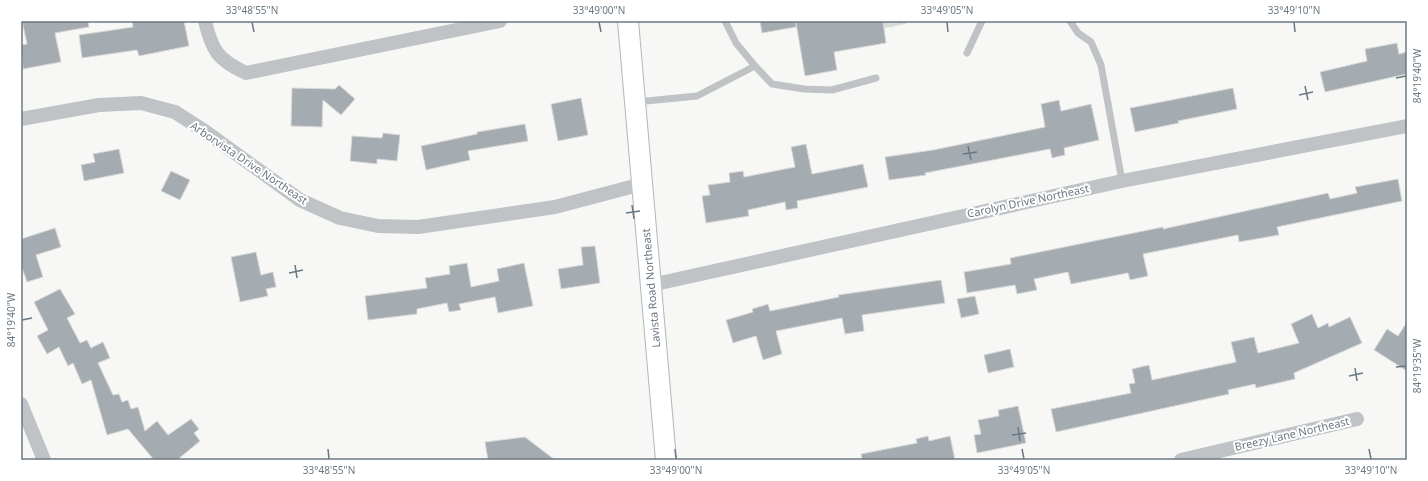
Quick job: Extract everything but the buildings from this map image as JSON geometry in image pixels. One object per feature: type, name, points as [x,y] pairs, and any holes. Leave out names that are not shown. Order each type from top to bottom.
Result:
[{"type":"main road","name":"Lavista Road Northeast","points":[[628,21],[666,460]]},
{"type":"street","points":[[205,21],[213,47],[226,64],[246,73],[500,21]]},
{"type":"street","name":"Arborvista Drive Northeast","points":[[21,119],[99,106],[141,103],[175,112],[206,132],[300,200],[340,218],[378,226],[418,227],[555,207],[642,184]]},
{"type":"street","name":"Carolyn Drive Northeast","points":[[651,285],[1122,181],[1407,126]]},
{"type":"street","points":[[21,404],[44,460]]},
{"type":"street","name":"Breezy Lane Northeast","points":[[1181,460],[1357,419]]},
{"type":"lane","points":[[725,21],[736,43],[772,84],[804,89],[832,90],[876,78]]},
{"type":"lane","points":[[1070,21],[1078,33],[1091,42],[1101,65],[1122,181]]},
{"type":"lane","points":[[967,54],[981,22]]},
{"type":"lane","points":[[635,102],[696,96],[755,66]]},
{"type":"green space","points":[[883,21],[906,21],[906,24],[884,28]]}]
